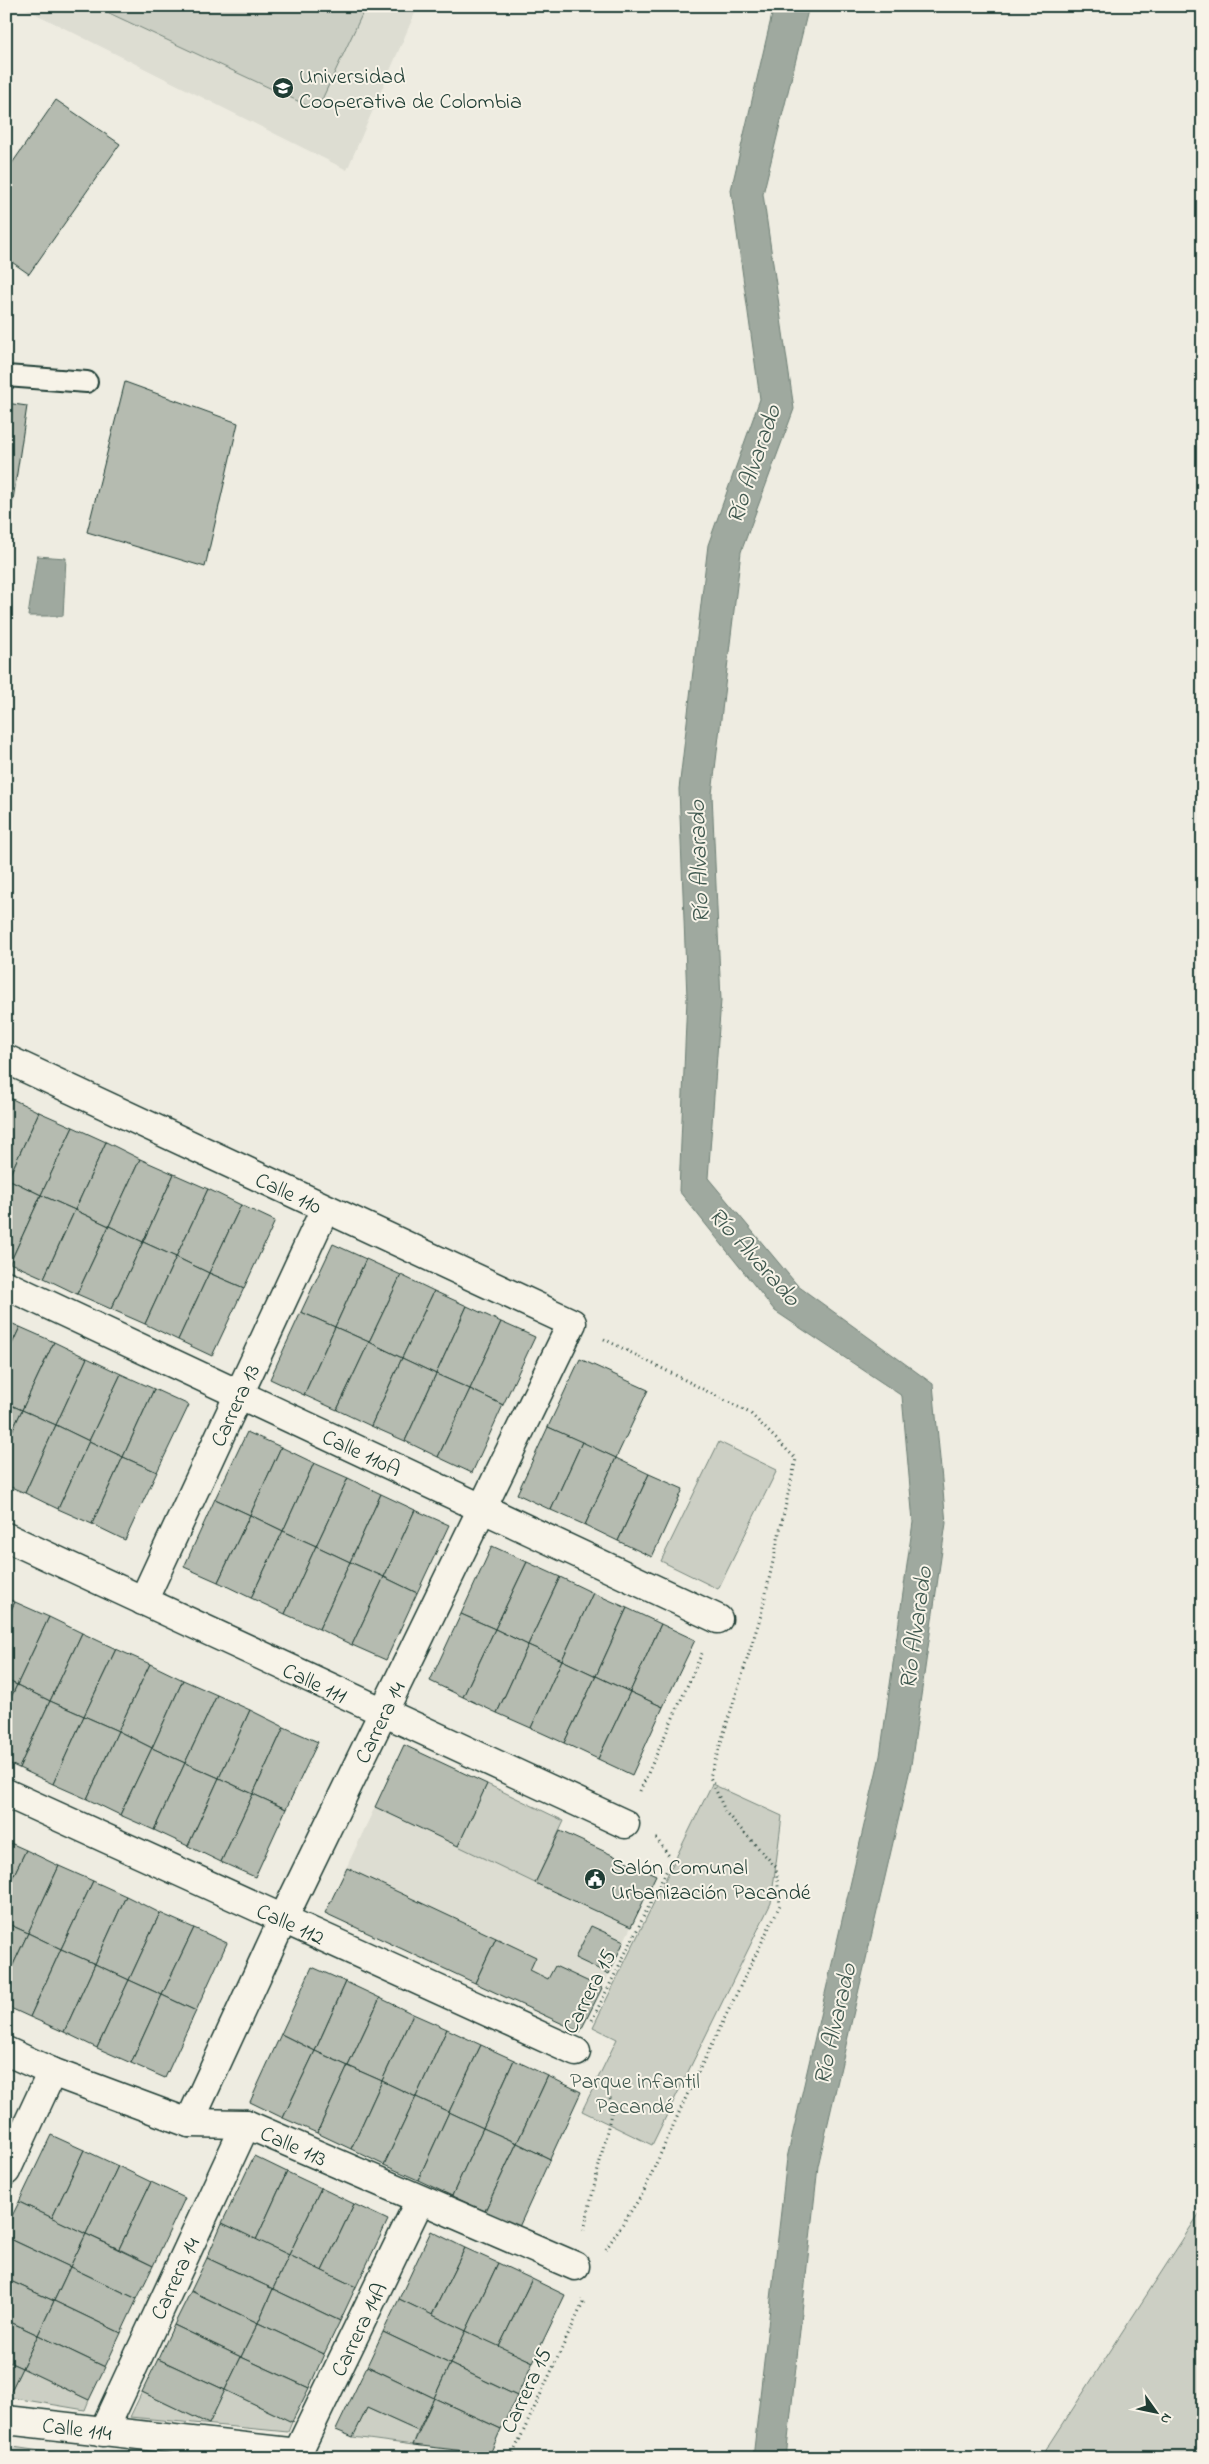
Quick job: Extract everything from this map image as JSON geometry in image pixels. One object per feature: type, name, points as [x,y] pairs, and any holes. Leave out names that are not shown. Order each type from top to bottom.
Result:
[{"type":"street","name":"Calle 110","points":[[6,1059],[572,1323]]},
{"type":"street","name":"Carrera 13","points":[[143,1601],[325,1208]]},
{"type":"street","name":"Calle 110A","points":[[6,1285],[718,1619]]},
{"type":"street","name":"Carrera 14","points":[[189,2123],[283,1919],[572,1323]]},
{"type":"street","name":"Calle 111","points":[[6,1537],[625,1824]]},
{"type":"street","name":"Calle 112","points":[[6,1793],[576,2052]]},
{"type":"street","name":"Calle 113","points":[[6,2051],[52,2072],[189,2123],[246,2124],[575,2266]]},
{"type":"street","points":[[6,2171],[52,2072]]},
{"type":"street","name":"Carrera 14","points":[[103,2432],[246,2124]]},
{"type":"street","name":"Carrera 14A","points":[[297,2455],[420,2200]]},
{"type":"street","name":"Calle 114","points":[[6,2420],[297,2455]]},
{"type":"lane","points":[[6,376],[87,382]]},
{"type":"path","points":[[572,1323],[750,1413],[796,1459],[761,1615],[710,1777],[726,1813],[776,1867],[780,1905],[687,2095],[643,2193],[608,2248],[575,2266]]},
{"type":"path","points":[[625,1824],[718,1619]]},
{"type":"path","name":"Carrera 15","points":[[511,2458],[583,2303],[575,2266],[613,2105],[594,2062],[576,2052],[672,1860],[659,1839],[625,1824]]},
{"type":"shaded area","name":"Universidad Cooperativa de Colombia","points":[[20,6],[418,6],[347,170]]},
{"type":"shaded area","points":[[404,1745],[564,1821],[535,1883],[631,1927],[580,2032],[325,1913]]},
{"type":"green space","points":[[94,6],[366,6],[317,110]]},
{"type":"green space","points":[[719,1442],[777,1470],[718,1589],[661,1561]]},
{"type":"green space","points":[[487,1784],[564,1821],[535,1883],[458,1846]]},
{"type":"green space","name":"Parque infantil Pacandé","points":[[712,1784],[782,1816],[771,1903],[652,2145],[582,2111],[617,2039],[593,2027]]},
{"type":"green space","points":[[1203,2208],[1203,2458],[1041,2458]]},
{"type":"green space","points":[[22,2368],[89,2400],[85,2410],[8,2397]]},
{"type":"green space","points":[[225,2390],[292,2422],[288,2432],[130,2417],[142,2392],[209,2424]]},
{"type":"green space","points":[[367,2408],[418,2431],[413,2445],[353,2437]]},
{"type":"green space","points":[[6,2446],[89,2458],[6,2458]]},
{"type":"water","name":"Río Alvarado","points":[[774,6],[809,6],[763,194],[794,409],[741,552],[712,794],[721,1000],[708,1178],[798,1286],[933,1384],[946,1523],[911,1765],[818,2166],[786,2458],[753,2458],[787,2158],[880,1756],[913,1522],[902,1396],[775,1311],[679,1191],[687,998],[679,789],[708,545],[760,399],[731,190]]},
{"type":"water","points":[[37,556],[66,558],[63,616],[28,616]]},
{"type":"building","points":[[56,100],[120,144],[29,274],[6,258],[6,172]]},
{"type":"building","points":[[125,382],[238,423],[205,567],[87,532]]},
{"type":"building","points":[[6,403],[27,406],[6,547]]},
{"type":"building","points":[[6,1096],[39,1112],[8,1179],[6,1179]]},
{"type":"building","points":[[39,1112],[73,1127],[41,1195],[8,1179]]},
{"type":"building","points":[[73,1127],[106,1142],[75,1210],[41,1195]]},
{"type":"building","points":[[106,1142],[140,1159],[109,1226],[75,1210]]},
{"type":"building","points":[[140,1159],[174,1174],[143,1242],[109,1226]]},
{"type":"building","points":[[174,1174],[208,1189],[176,1257],[143,1242]]},
{"type":"building","points":[[8,1179],[41,1195],[10,1263],[6,1261]]},
{"type":"building","points":[[208,1189],[241,1205],[209,1273],[176,1257]]},
{"type":"building","points":[[41,1195],[75,1210],[44,1278],[10,1263]]},
{"type":"building","points":[[241,1205],[275,1221],[244,1288],[209,1273]]},
{"type":"building","points":[[75,1210],[109,1226],[77,1294],[44,1278]]},
{"type":"building","points":[[109,1226],[143,1242],[111,1309],[77,1294]]},
{"type":"building","points":[[143,1242],[176,1257],[145,1324],[111,1309]]},
{"type":"building","points":[[333,1244],[366,1259],[335,1327],[301,1312]]},
{"type":"building","points":[[176,1257],[209,1273],[178,1340],[145,1324]]},
{"type":"building","points":[[366,1259],[401,1275],[369,1342],[335,1327]]},
{"type":"building","points":[[209,1273],[244,1288],[212,1356],[178,1340]]},
{"type":"building","points":[[401,1275],[434,1291],[402,1358],[369,1342]]},
{"type":"building","points":[[434,1291],[467,1306],[436,1374],[402,1358]]},
{"type":"building","points":[[467,1306],[501,1322],[470,1389],[436,1374]]},
{"type":"building","points":[[301,1312],[335,1327],[304,1395],[270,1379]]},
{"type":"building","points":[[6,1321],[20,1327],[6,1357]]},
{"type":"building","points":[[501,1322],[535,1337],[503,1405],[470,1389]]},
{"type":"building","points":[[20,1327],[54,1342],[22,1410],[6,1403],[6,1357]]},
{"type":"building","points":[[335,1327],[369,1342],[337,1410],[304,1395]]},
{"type":"building","points":[[54,1342],[87,1358],[56,1425],[22,1410]]},
{"type":"building","points":[[369,1342],[402,1358],[371,1426],[337,1410]]},
{"type":"building","points":[[87,1358],[121,1374],[89,1441],[56,1425]]},
{"type":"building","points":[[402,1358],[436,1374],[405,1441],[371,1426]]},
{"type":"building","points":[[580,1359],[648,1390],[616,1458],[548,1427]]},
{"type":"building","points":[[121,1374],[154,1389],[123,1457],[89,1441]]},
{"type":"building","points":[[436,1374],[470,1389],[438,1457],[405,1441]]},
{"type":"building","points":[[154,1389],[189,1405],[157,1472],[123,1457]]},
{"type":"building","points":[[470,1389],[503,1405],[472,1473],[438,1457]]},
{"type":"building","points":[[6,1403],[22,1410],[6,1444]]},
{"type":"building","points":[[22,1410],[56,1425],[25,1493],[6,1485],[6,1444]]},
{"type":"building","points":[[56,1425],[89,1441],[58,1509],[25,1493]]},
{"type":"building","points":[[548,1427],[582,1442],[551,1510],[517,1494]]},
{"type":"building","points":[[247,1432],[281,1447],[250,1515],[215,1499]]},
{"type":"building","points":[[89,1441],[123,1457],[92,1524],[58,1509]]},
{"type":"building","points":[[582,1442],[616,1458],[585,1525],[551,1510]]},
{"type":"building","points":[[281,1447],[314,1463],[283,1531],[250,1515]]},
{"type":"building","points":[[123,1457],[157,1472],[125,1540],[92,1524]]},
{"type":"building","points":[[616,1458],[649,1474],[618,1541],[585,1525]]},
{"type":"building","points":[[314,1463],[348,1478],[316,1546],[283,1531]]},
{"type":"building","points":[[649,1474],[683,1489],[652,1557],[618,1541]]},
{"type":"building","points":[[348,1478],[381,1494],[350,1562],[316,1546]]},
{"type":"building","points":[[381,1494],[415,1510],[384,1577],[350,1562]]},
{"type":"building","points":[[215,1499],[250,1515],[218,1582],[184,1567]]},
{"type":"building","points":[[415,1510],[449,1525],[417,1593],[384,1577]]},
{"type":"building","points":[[250,1515],[283,1531],[251,1598],[218,1582]]},
{"type":"building","points":[[283,1531],[316,1546],[285,1614],[251,1598]]},
{"type":"building","points":[[316,1546],[350,1562],[319,1629],[285,1614]]},
{"type":"building","points":[[492,1546],[527,1562],[495,1629],[461,1614]]},
{"type":"building","points":[[350,1562],[384,1577],[352,1645],[319,1629]]},
{"type":"building","points":[[527,1562],[560,1577],[528,1645],[495,1629]]},
{"type":"building","points":[[384,1577],[417,1593],[386,1660],[352,1645]]},
{"type":"building","points":[[560,1577],[593,1593],[562,1660],[528,1645]]},
{"type":"building","points":[[593,1593],[627,1608],[596,1676],[562,1660]]},
{"type":"building","points":[[6,1598],[15,1602],[6,1620]]},
{"type":"building","points":[[15,1602],[49,1617],[17,1685],[6,1680],[6,1620]]},
{"type":"building","points":[[627,1608],[661,1624],[630,1692],[596,1676]]},
{"type":"building","points":[[461,1614],[495,1629],[463,1697],[430,1681]]},
{"type":"building","points":[[49,1617],[82,1633],[50,1701],[17,1685]]},
{"type":"building","points":[[661,1624],[695,1640],[663,1707],[630,1692]]},
{"type":"building","points":[[495,1629],[528,1645],[497,1713],[463,1697]]},
{"type":"building","points":[[82,1633],[116,1649],[84,1716],[50,1701]]},
{"type":"building","points":[[528,1645],[562,1660],[531,1728],[497,1713]]},
{"type":"building","points":[[116,1649],[150,1664],[118,1731],[84,1716]]},
{"type":"building","points":[[562,1660],[596,1676],[564,1743],[531,1728]]},
{"type":"building","points":[[150,1664],[183,1680],[152,1748],[118,1731]]},
{"type":"building","points":[[596,1676],[630,1692],[598,1759],[564,1743]]},
{"type":"building","points":[[6,1680],[17,1685],[6,1708]]},
{"type":"building","points":[[183,1680],[217,1695],[185,1763],[152,1748]]},
{"type":"building","points":[[17,1685],[50,1701],[19,1768],[6,1762],[6,1708]]},
{"type":"building","points":[[630,1692],[663,1707],[632,1775],[598,1759]]},
{"type":"building","points":[[217,1695],[250,1710],[219,1778],[185,1763]]},
{"type":"building","points":[[50,1701],[84,1716],[53,1784],[19,1768]]},
{"type":"building","points":[[250,1710],[284,1727],[253,1794],[219,1778]]},
{"type":"building","points":[[84,1716],[118,1731],[87,1799],[53,1784]]},
{"type":"building","points":[[284,1727],[318,1742],[286,1809],[253,1794]]},
{"type":"building","points":[[118,1731],[152,1748],[120,1815],[87,1799]]},
{"type":"building","points":[[404,1745],[487,1784],[458,1846],[375,1807]]},
{"type":"building","points":[[152,1748],[185,1763],[154,1830],[120,1815]]},
{"type":"building","points":[[185,1763],[219,1778],[188,1846],[154,1830]]},
{"type":"building","points":[[219,1778],[253,1794],[221,1862],[188,1846]]},
{"type":"building","points":[[253,1794],[286,1809],[255,1877],[221,1862]]},
{"type":"building","name":"Salón Comunal Urbanización Pacandé","points":[[560,1831],[656,1875],[631,1927],[535,1883]]},
{"type":"building","points":[[6,1841],[26,1850],[6,1891]]},
{"type":"building","points":[[26,1850],[59,1866],[28,1933],[6,1923],[6,1891]]},
{"type":"building","points":[[59,1866],[93,1881],[61,1949],[28,1933]]},
{"type":"building","points":[[347,1868],[496,1938],[475,1983],[325,1913]]},
{"type":"building","points":[[93,1881],[126,1896],[95,1964],[61,1949]]},
{"type":"building","points":[[126,1896],[160,1913],[129,1980],[95,1964]]},
{"type":"building","points":[[160,1913],[194,1928],[162,1995],[129,1980]]},
{"type":"building","points":[[6,1923],[28,1933],[6,1980]]},
{"type":"building","points":[[591,1926],[624,1941],[609,1974],[575,1958]]},
{"type":"building","points":[[194,1928],[227,1943],[196,2011],[162,1995]]},
{"type":"building","points":[[28,1933],[61,1949],[30,2017],[6,2006],[6,1980]]},
{"type":"building","points":[[496,1938],[536,1957],[530,1970],[548,1979],[555,1966],[602,1988],[580,2032],[475,1983]]},
{"type":"building","points":[[61,1949],[95,1964],[64,2032],[30,2017]]},
{"type":"building","points":[[95,1964],[129,1980],[97,2048],[64,2032]]},
{"type":"building","points":[[312,1967],[346,1982],[315,2051],[281,2034]]},
{"type":"building","points":[[129,1980],[162,1995],[131,2063],[97,2048]]},
{"type":"building","points":[[346,1982],[380,1998],[348,2066],[315,2051]]},
{"type":"building","points":[[162,1995],[196,2011],[165,2078],[131,2063]]},
{"type":"building","points":[[380,1998],[413,2014],[382,2081],[348,2066]]},
{"type":"building","points":[[413,2014],[447,2029],[416,2097],[382,2081]]},
{"type":"building","points":[[447,2029],[481,2045],[449,2112],[416,2097]]},
{"type":"building","points":[[281,2034],[315,2051],[283,2118],[250,2102]]},
{"type":"building","points":[[481,2045],[514,2060],[483,2128],[449,2112]]},
{"type":"building","points":[[315,2051],[348,2066],[317,2133],[283,2118]]},
{"type":"building","points":[[514,2060],[548,2076],[517,2143],[483,2128]]},
{"type":"building","points":[[348,2066],[382,2081],[351,2149],[317,2133]]},
{"type":"building","points":[[548,2076],[581,2092],[550,2159],[517,2143]]},
{"type":"building","points":[[382,2081],[416,2097],[384,2165],[351,2149]]},
{"type":"building","points":[[416,2097],[449,2112],[418,2180],[384,2165]]},
{"type":"building","points":[[6,2107],[12,2110],[6,2121]]},
{"type":"building","points":[[449,2112],[483,2128],[452,2196],[418,2180]]},
{"type":"building","points":[[483,2128],[517,2143],[485,2211],[452,2196]]},
{"type":"building","points":[[51,2135],[84,2150],[52,2218],[19,2202]]},
{"type":"building","points":[[517,2143],[550,2159],[519,2227],[485,2211]]},
{"type":"building","points":[[84,2150],[118,2166],[86,2234],[52,2218]]},
{"type":"building","points":[[254,2156],[287,2172],[256,2240],[222,2223]]},
{"type":"building","points":[[118,2166],[151,2182],[119,2249],[86,2234]]},
{"type":"building","points":[[287,2172],[321,2188],[289,2255],[256,2240]]},
{"type":"building","points":[[151,2182],[185,2198],[153,2266],[119,2249]]},
{"type":"building","points":[[321,2188],[354,2204],[322,2271],[289,2255]]},
{"type":"building","points":[[19,2202],[86,2234],[70,2267],[6,2237],[6,2228]]},
{"type":"building","points":[[354,2204],[388,2220],[356,2287],[322,2271]]},
{"type":"building","points":[[222,2223],[289,2255],[273,2289],[207,2258]]},
{"type":"building","points":[[431,2231],[465,2248],[432,2315],[399,2299]]},
{"type":"building","points":[[86,2234],[153,2266],[137,2299],[70,2267]]},
{"type":"building","points":[[6,2237],[70,2267],[54,2301],[6,2279]]},
{"type":"building","points":[[465,2248],[498,2263],[466,2331],[432,2315]]},
{"type":"building","points":[[289,2255],[356,2287],[340,2321],[273,2289]]},
{"type":"building","points":[[207,2258],[273,2289],[258,2323],[191,2291]]},
{"type":"building","points":[[498,2263],[532,2279],[499,2347],[466,2331]]},
{"type":"building","points":[[70,2267],[137,2299],[121,2333],[54,2301]]},
{"type":"building","points":[[6,2279],[54,2301],[38,2335],[6,2320]]},
{"type":"building","points":[[532,2279],[565,2295],[533,2362],[499,2347]]},
{"type":"building","points":[[273,2289],[340,2321],[324,2354],[258,2323]]},
{"type":"building","points":[[191,2291],[258,2323],[241,2357],[174,2325]]},
{"type":"building","points":[[399,2299],[466,2331],[450,2364],[383,2332]]},
{"type":"building","points":[[54,2301],[121,2333],[105,2367],[38,2335]]},
{"type":"building","points":[[6,2320],[38,2335],[22,2368],[6,2361]]},
{"type":"building","points":[[258,2323],[324,2354],[309,2388],[241,2357]]},
{"type":"building","points":[[174,2325],[241,2357],[225,2390],[158,2359]]},
{"type":"building","points":[[466,2331],[533,2362],[517,2396],[450,2364]]},
{"type":"building","points":[[383,2332],[450,2364],[434,2398],[367,2366]]},
{"type":"building","points":[[38,2335],[105,2367],[89,2400],[22,2368]]},
{"type":"building","points":[[241,2357],[309,2388],[292,2422],[225,2390]]},
{"type":"building","points":[[158,2359],[225,2390],[209,2424],[142,2392]]},
{"type":"building","points":[[6,2361],[22,2368],[8,2397],[6,2397]]},
{"type":"building","points":[[450,2364],[517,2396],[501,2429],[434,2398]]},
{"type":"building","points":[[367,2366],[434,2398],[418,2431],[367,2408],[353,2437],[336,2430]]},
{"type":"building","points":[[434,2398],[501,2429],[490,2454],[413,2445]]},
{"type":"place","name":"Universidad Cooperativa de Colombia","points":[[283,88]]},
{"type":"place","name":"Salón Comunal Urbanización Pacandé","points":[[595,1879]]}]
